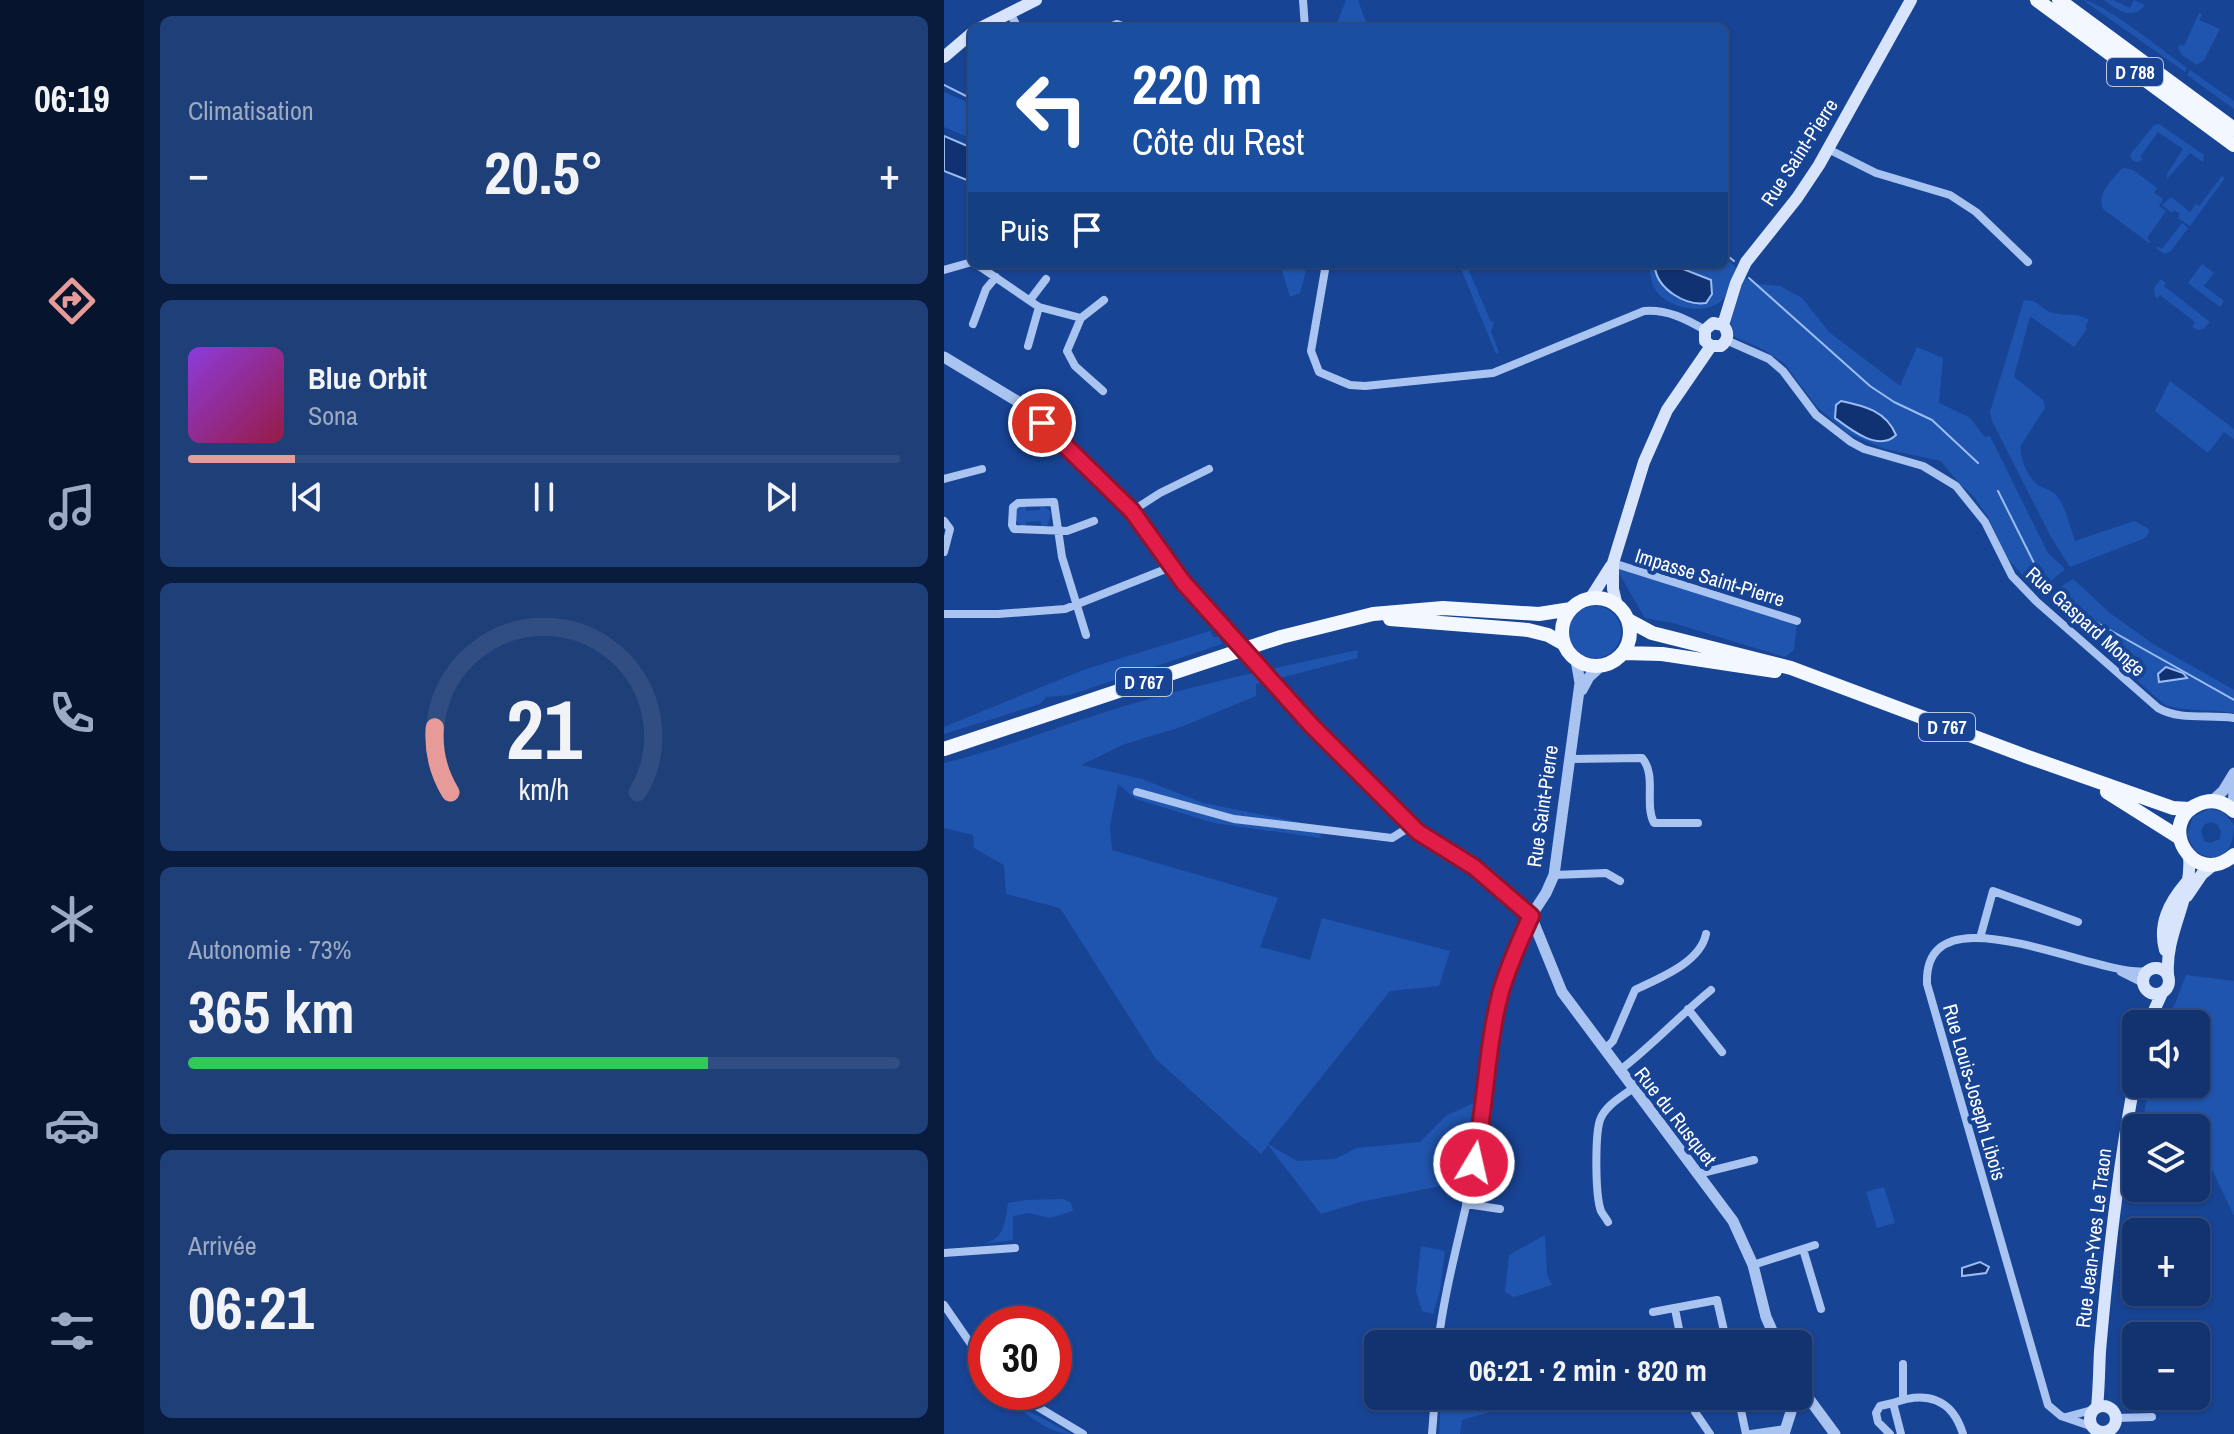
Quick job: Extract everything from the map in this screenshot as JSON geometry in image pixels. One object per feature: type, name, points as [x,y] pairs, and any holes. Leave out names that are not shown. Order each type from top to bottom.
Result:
[{"type":"main road","points":[[988,24],[1036,0]]},
{"type":"main road","name":"Rue Saint-Pierre","points":[[1723,325],[1746,262],[1797,198],[1828,149],[1911,0]]},
{"type":"main road","name":"D 788","points":[[2037,0],[2234,145]]},
{"type":"main road","name":"D 788","points":[[2059,0],[2234,129]]},
{"type":"main road","points":[[944,57],[968,36]]},
{"type":"main road","points":[[1713,323],[1723,325],[1726,340],[1721,346],[1711,346],[1705,341],[1705,330],[1713,323]]},
{"type":"main road","points":[[1590,599],[1613,563],[1644,462],[1658,429],[1677,394],[1711,346]]},
{"type":"main road","points":[[1613,563],[1613,589],[1617,606]]},
{"type":"main road","points":[[1590,599],[1604,599],[1617,606],[1628,620],[1630,637],[1623,653],[1614,661],[1602,665],[1576,660],[1564,644],[1563,626],[1571,609],[1590,599]]},
{"type":"main road","name":"D 767","points":[[944,749],[1281,637],[1373,614],[1421,609],[1487,609],[1539,614],[1571,609]]},
{"type":"main road","name":"D 767","points":[[1346,621],[1400,619],[1485,625],[1538,632],[1564,644]]},
{"type":"main road","name":"D 767","points":[[1628,620],[1652,633],[1767,661],[2079,776],[2173,808],[2190,809]]},
{"type":"main road","name":"D 767","points":[[1623,653],[1683,657],[1814,678]]},
{"type":"main road","name":"D 767","points":[[2079,776],[2180,838]]},
{"type":"main road","points":[[2213,865],[2189,856],[2180,838],[2181,822],[2190,809],[2212,801],[2234,810]]},
{"type":"main road","points":[[2149,1010],[2151,982],[2168,946],[2183,902],[2189,856]]},
{"type":"main road","points":[[2183,902],[2202,874],[2213,865],[2234,856]]},
{"type":"main road","points":[[2151,982],[2169,985],[2168,946],[2162,933],[2164,921],[2174,897],[2188,881]]},
{"type":"main road","points":[[2151,982],[2168,974]]},
{"type":"main road","name":"Rue Jean-Yves Le Traon","points":[[2102,1422],[2099,1369],[2132,1098]]},
{"type":"street","points":[[1303,0],[1305,24]]},
{"type":"street","points":[[1010,13],[1016,24]]},
{"type":"street","points":[[1828,149],[1876,173],[1950,195],[1976,212],[2028,262]]},
{"type":"street","points":[[944,270],[968,264]]},
{"type":"street","points":[[982,268],[1039,307],[1081,318]]},
{"type":"street","points":[[1325,268],[1311,351],[1319,372],[1350,385],[1493,373],[1649,310],[1689,320],[1705,330]]},
{"type":"street","points":[[973,324],[986,289],[996,277]]},
{"type":"street","points":[[1030,300],[1046,279]]},
{"type":"street","points":[[1103,391],[1075,366],[1067,351],[1081,318],[1104,300]]},
{"type":"street","points":[[1028,346],[1039,307]]},
{"type":"street","name":"Rue Gaspard Monge","points":[[1726,340],[1769,359],[1783,371],[1816,415],[1851,442],[1864,449],[1923,466],[1956,486],[1985,522],[2012,576],[2037,602],[2158,708],[2176,715],[2232,719]]},
{"type":"street","points":[[944,357],[1017,401],[1132,511],[1171,567],[1225,631],[1411,826],[1474,867],[1531,916],[1519,939],[1501,992],[1478,1146],[1446,1285],[1440,1330]]},
{"type":"street","points":[[944,479],[982,469]]},
{"type":"street","points":[[1132,511],[1209,469]]},
{"type":"street","points":[[1086,635],[1062,557],[1059,529],[1054,502],[1018,503],[1013,507],[1014,529],[1059,529],[1067,531],[1094,521]]},
{"type":"street","points":[[944,521],[950,529],[944,552]]},
{"type":"street","name":"Impasse Saint-Pierre","points":[[1613,563],[1797,621]]},
{"type":"street","points":[[944,614],[1065,609],[1171,567]]},
{"type":"street","name":"Rue Saint-Pierre","points":[[1531,916],[1554,875],[1578,697],[1580,675],[1576,660]]},
{"type":"street","name":"Rue Saint-Pierre","points":[[1578,697],[1589,677],[1602,665]]},
{"type":"street","points":[[1569,759],[1642,758],[1648,768],[1650,815],[1654,823],[1698,823]]},
{"type":"street","points":[[2212,801],[2223,791],[2234,773]]},
{"type":"street","points":[[2234,789],[2234,810]]},
{"type":"street","points":[[1137,792],[1247,820],[1392,838],[1411,826]]},
{"type":"street","points":[[1554,875],[1606,873],[1620,881]]},
{"type":"street","points":[[1980,938],[1993,891],[2078,922]]},
{"type":"street","name":"Rue du Rusquet","points":[[1531,916],[1562,992],[1733,1221],[1753,1265],[1772,1330]]},
{"type":"street","points":[[1604,1050],[1613,1041],[1635,990],[1674,971],[1704,945],[1706,934]]},
{"type":"street","name":"Rue Louis-Joseph Libois","points":[[2065,1418],[2048,1405],[1927,984],[1927,966],[1939,947],[1961,937],[1980,938],[2035,947],[2151,982]]},
{"type":"street","points":[[1619,1071],[1656,1042],[1711,990]]},
{"type":"street","points":[[1688,1009],[1722,1052]]},
{"type":"street","points":[[1608,1222],[1601,1210],[1598,1193],[1600,1119],[1606,1109],[1632,1089]]},
{"type":"street","points":[[1698,1174],[1754,1160]]},
{"type":"street","points":[[1466,1204],[1500,1209]]},
{"type":"street","points":[[1753,1265],[1815,1245]]},
{"type":"street","points":[[944,1253],[1015,1248]]},
{"type":"street","points":[[1803,1249],[1821,1309]]},
{"type":"street","points":[[1653,1312],[1717,1300],[1724,1330]]},
{"type":"street","points":[[944,1305],[968,1340]]},
{"type":"street","points":[[1675,1309],[1679,1330]]},
{"type":"street","points":[[1903,1364],[1903,1399]]},
{"type":"street","points":[[1890,1434],[1878,1422],[1876,1413],[1880,1406],[1915,1396],[1942,1402],[1950,1409],[1963,1434]]},
{"type":"street","points":[[1893,1403],[1901,1434]]},
{"type":"street","points":[[1812,1406],[1835,1434]]},
{"type":"street","points":[[1043,1410],[1083,1434]]},
{"type":"street","points":[[1432,1434],[1434,1410]]},
{"type":"street","points":[[1695,1410],[1710,1434]]},
{"type":"street","points":[[1742,1410],[1749,1434],[1785,1432],[1791,1410]]},
{"type":"street","points":[[1789,1417],[1798,1410]]},
{"type":"street","points":[[2065,1418],[2102,1422],[2152,1417]]},
{"type":"street","points":[[2065,1418],[2102,1422]]},
{"type":"shaded area","points":[[1346,0],[1358,0],[1367,24],[1337,24]]},
{"type":"shaded area","points":[[2083,0],[2092,2],[2135,29],[2187,68],[2185,72]]},
{"type":"shaded area","points":[[2104,0],[2113,0],[2130,8],[2134,0],[2145,5],[2130,13]]},
{"type":"shaded area","points":[[2199,13],[2202,14],[2199,20],[2220,29],[2204,60],[2197,65],[2182,55],[2178,48],[2184,46]]},
{"type":"shaded area","points":[[2190,70],[2234,101],[2234,109],[2187,75]]},
{"type":"shaded area","points":[[944,92],[968,102],[968,137],[944,127]]},
{"type":"shaded area","points":[[2159,124],[2204,155],[2203,162],[2190,153],[2167,179],[2183,149],[2158,132],[2140,157],[2143,159],[2133,161],[2130,155],[2154,125]]},
{"type":"shaded area","points":[[944,136],[968,146],[968,180],[944,171]]},
{"type":"shaded area","points":[[2125,168],[2133,170],[2157,188],[2154,193],[2163,199],[2159,206],[2166,211],[2147,238],[2149,243],[2103,209],[2101,203],[2103,193]]},
{"type":"shaded area","points":[[2222,176],[2225,178],[2190,226],[2178,218],[2180,214],[2174,210],[2172,213],[2162,205],[2171,197],[2190,212],[2196,204],[2199,206]]},
{"type":"shaded area","points":[[2182,223],[2188,228],[2170,252],[2165,254],[2157,249],[2157,246],[2162,249]]},
{"type":"shaded area","points":[[1728,260],[1736,268],[1724,298],[1717,304],[1698,309],[1668,302],[1654,286],[1650,268],[1728,268]]},
{"type":"shaded area","points":[[2202,264],[2214,273],[2204,286],[2224,301],[2220,307],[2188,283]]},
{"type":"shaded area","points":[[1281,268],[1307,268],[1300,293],[1290,297]]},
{"type":"shaded area","points":[[1461,268],[1468,268],[1491,322],[1494,321],[1491,332],[1499,352],[1496,354]]},
{"type":"shaded area","points":[[1655,268],[1681,268],[1711,280],[1712,294],[1706,303],[1690,302],[1667,289]]},
{"type":"shaded area","points":[[1745,278],[1757,284],[1780,286],[1802,298],[1829,332],[1900,386],[1917,347],[1943,358],[1939,403],[1969,417],[1985,437],[1990,436],[2048,553],[2065,569],[2038,592],[2007,558],[1988,517],[1974,497],[1941,461],[1885,449],[1849,434],[1817,407],[1784,363],[1735,337],[1730,320]]},
{"type":"shaded area","points":[[2161,279],[2166,283],[2164,286],[2210,322],[2203,329],[2192,327],[2195,322],[2160,295],[2155,296],[2154,288]]},
{"type":"shaded area","points":[[2024,300],[2035,302],[2053,313],[2089,320],[2085,326],[2087,329],[2074,347],[2030,316],[2014,377],[2043,400],[2045,408],[2021,445],[2021,455],[2028,472],[2034,482],[2057,496],[2075,541],[2134,521],[2149,529],[2143,539],[2070,567],[2051,537],[1990,412]]},
{"type":"shaded area","points":[[2170,381],[2234,429],[2234,439],[2224,432],[2208,453],[2155,411]]},
{"type":"shaded area","points":[[1841,401],[1881,415],[1896,435],[1882,441],[1857,433],[1835,418],[1836,405]]},
{"type":"shaded area","points":[[1041,504],[1051,512],[1048,525],[1041,527],[1041,521],[1026,522],[1026,527],[1015,519],[1018,508],[1026,505],[1026,511],[1040,510]]},
{"type":"shaded area","points":[[1613,563],[1797,621],[1794,650],[1785,657],[1673,623],[1645,618]]},
{"type":"shaded area","points":[[2073,579],[2110,613],[2153,644],[2234,690],[2234,713],[2165,705],[2051,604],[2056,592]]},
{"type":"shaded area","points":[[1595,606],[1614,613],[1621,632],[1614,651],[1595,658],[1576,651],[1569,632],[1576,613]]},
{"type":"shaded area","points":[[1210,631],[1213,637],[1219,637],[1222,644],[1070,695],[1046,697],[1040,704],[944,734],[944,727],[1086,669]]},
{"type":"shaded area","points":[[1358,650],[1357,658],[1256,684],[1256,696],[1181,727],[1125,744],[1081,765],[1142,779],[1203,803],[1319,826],[1321,838],[1214,823],[1136,799],[1118,784],[1110,826],[1112,850],[1278,898],[1260,947],[1310,960],[1322,918],[1450,951],[1439,986],[1390,991],[1268,1144],[1297,1161],[1335,1159],[1357,1148],[1420,1142],[1447,1115],[1485,1098],[1471,1180],[1360,1202],[1321,1214],[1268,1145],[1261,1154],[1156,1059],[1060,908],[1006,894],[1004,865],[974,848],[973,835],[944,828],[944,763],[1154,698]]},
{"type":"shaded area","points":[[2166,667],[2183,673],[2187,678],[2159,682],[2158,674]]},
{"type":"shaded area","points":[[2209,809],[2222,811],[2234,825],[2231,842],[2224,853],[2212,857],[2195,851],[2187,835],[2193,817]],"holes":[[[2212,822],[2218,825],[2220,839],[2210,843],[2204,841],[2201,830],[2205,824]]]},
{"type":"shaded area","points":[[2186,975],[2234,981],[2234,1216],[2210,1165],[2210,1114],[2144,1114],[2147,1098],[2210,1098],[2210,1010],[2170,1010]]},
{"type":"shaded area","points":[[1884,1187],[1895,1223],[1877,1228],[1866,1192]]},
{"type":"shaded area","points":[[1063,1199],[1071,1203],[1073,1211],[1050,1218],[1029,1213],[1013,1216],[1013,1240],[984,1244],[1000,1233],[1008,1203]]},
{"type":"shaded area","points":[[1545,1235],[1547,1275],[1552,1285],[1514,1297],[1505,1292],[1509,1255]]},
{"type":"shaded area","points":[[1421,1246],[1445,1251],[1433,1314],[1422,1311],[1416,1291]]},
{"type":"shaded area","points":[[1980,1262],[1989,1267],[1986,1273],[1962,1276],[1962,1268]]},
{"type":"shaded area","points":[[1022,1410],[1072,1434],[1047,1427]]},
{"type":"shaded area","points":[[1440,1410],[1490,1410],[1462,1420],[1460,1434],[1439,1434]]},
{"type":"waterway","points":[[944,85],[968,97]]},
{"type":"waterway","points":[[1728,256],[1734,261]]},
{"type":"waterway","points":[[1749,278],[1870,386],[1894,402],[1932,420],[1978,463]]},
{"type":"waterway","points":[[1998,491],[2036,567]]},
{"type":"waterway","points":[[2063,594],[2078,608]]},
{"type":"waterway","points":[[2092,620],[2234,700]]},
{"type":"route","points":[[1042,423],[1132,511],[1183,582],[1293,707],[1418,832],[1474,867],[1531,916],[1519,939],[1501,992],[1474,1163]]}]
